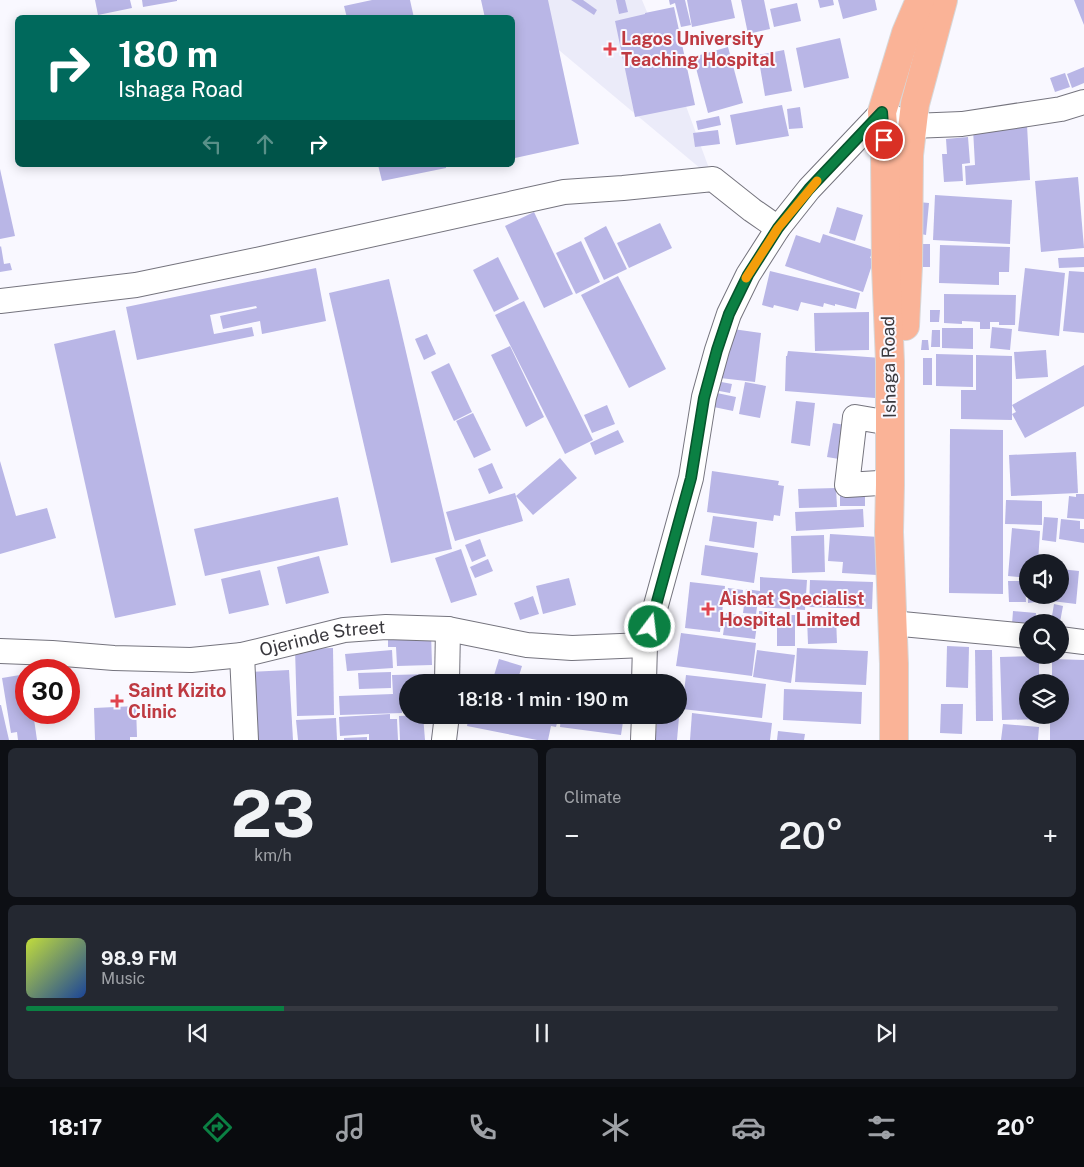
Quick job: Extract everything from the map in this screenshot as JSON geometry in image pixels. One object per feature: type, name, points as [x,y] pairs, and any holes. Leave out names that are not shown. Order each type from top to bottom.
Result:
[{"type":"main road","name":"Ishaga Road","points":[[894,740],[894,664],[889,532],[890,362],[886,267],[885,153],[882,112],[906,33],[920,0]]},
{"type":"main road","name":"Ishaga Road","points":[[908,740],[902,624],[905,520],[903,466],[904,350],[908,266],[909,155],[915,104],[942,0]]},
{"type":"street","points":[[644,674],[645,645],[691,478],[704,398],[717,350],[729,314],[748,275],[778,228],[809,189],[882,112],[912,126],[962,124],[1061,109],[1084,102]]},
{"type":"street","points":[[0,301],[136,285],[564,192],[714,179],[752,210],[778,228]]},
{"type":"street","points":[[890,424],[855,417],[848,486],[879,483],[890,485]]},
{"type":"street","points":[[902,624],[1019,635]]},
{"type":"street","name":"Ojerinde Street","points":[[0,651],[114,658],[191,660],[242,655],[344,630],[386,627],[448,629],[528,645],[572,648],[645,645]]},
{"type":"street","points":[[447,674],[448,629]]},
{"type":"street","points":[[1069,640],[1084,642]]},
{"type":"street","points":[[242,655],[246,740]]},
{"type":"street","points":[[444,740],[446,724]]},
{"type":"street","points":[[643,740],[644,724]]},
{"type":"shaded area","name":"Lagos University Teaching Hospital","points":[[499,0],[642,0],[683,98],[713,179]]},
{"type":"building","points":[[95,0],[130,0],[132,8],[98,15]]},
{"type":"building","points":[[142,0],[177,0],[177,1],[143,7]]},
{"type":"building","points":[[372,0],[410,0],[413,15],[346,15],[344,6]]},
{"type":"building","points":[[481,0],[548,0],[579,144],[515,158],[515,15],[484,15]]},
{"type":"building","points":[[571,0],[583,0],[597,10],[594,15]]},
{"type":"building","points":[[616,0],[625,0],[628,12],[619,14]]},
{"type":"building","points":[[669,0],[685,0],[691,25],[681,27],[675,3],[670,5]]},
{"type":"building","points":[[687,0],[731,0],[735,18],[692,27]]},
{"type":"building","points":[[741,0],[764,0],[770,29],[748,34]]},
{"type":"building","points":[[818,0],[833,0],[834,5],[820,8]]},
{"type":"building","points":[[838,0],[875,0],[877,10],[843,19]]},
{"type":"building","points":[[1074,0],[1084,0],[1084,25]]},
{"type":"building","points":[[797,3],[801,21],[774,27],[770,9]]},
{"type":"building","points":[[674,7],[695,105],[635,117],[615,21]]},
{"type":"building","points":[[840,38],[849,78],[804,88],[796,48]]},
{"type":"building","points":[[728,47],[743,103],[708,113],[693,57]]},
{"type":"building","points":[[784,50],[792,91],[765,96],[758,55]]},
{"type":"building","points":[[1084,67],[1084,83],[1072,88],[1067,74]]},
{"type":"building","points":[[1065,73],[1070,87],[1055,92],[1050,78]]},
{"type":"building","points":[[782,105],[789,136],[736,145],[730,115]]},
{"type":"building","points":[[800,107],[803,128],[789,129],[787,109]]},
{"type":"building","points":[[719,116],[721,125],[698,130],[696,121]]},
{"type":"building","points":[[1027,125],[1030,180],[966,185],[965,166],[975,165],[973,129]]},
{"type":"building","points":[[718,130],[720,144],[695,147],[693,133]]},
{"type":"building","points":[[968,137],[970,163],[962,164],[963,181],[944,182],[942,154],[947,154],[946,139]]},
{"type":"building","points":[[378,167],[446,167],[446,168],[382,181]]},
{"type":"building","points":[[0,169],[15,236],[0,239]]},
{"type":"building","points":[[1078,177],[1084,248],[1041,252],[1035,181]]},
{"type":"building","points":[[935,195],[1012,200],[1010,244],[933,240]]},
{"type":"building","points":[[918,202],[929,203],[926,235],[916,233]]},
{"type":"building","points":[[837,207],[863,215],[855,241],[829,233]]},
{"type":"building","points":[[534,212],[573,294],[544,308],[505,226]]},
{"type":"building","points":[[660,223],[672,248],[629,268],[617,243]]},
{"type":"building","points":[[606,226],[627,269],[604,280],[584,238]]},
{"type":"building","points":[[823,234],[873,250],[870,258],[874,259],[863,292],[785,266],[796,235],[820,243]]},
{"type":"building","points":[[581,241],[600,282],[576,294],[556,253]]},
{"type":"building","points":[[920,244],[930,244],[930,267],[918,267]]},
{"type":"building","points":[[940,245],[1010,247],[1009,272],[999,272],[999,285],[939,283]]},
{"type":"building","points":[[1,246],[4,264],[10,263],[12,270],[0,272]]},
{"type":"building","points":[[498,257],[519,299],[494,312],[473,270]]},
{"type":"building","points":[[1084,257],[1084,267],[1059,268],[1058,258]]},
{"type":"building","points":[[316,268],[326,321],[262,334],[260,321],[223,329],[220,316],[257,308],[256,306],[210,315],[214,334],[252,327],[254,336],[137,360],[126,307]]},
{"type":"building","points":[[1025,268],[1065,273],[1059,336],[1018,331]]},
{"type":"building","points":[[770,271],[860,293],[856,309],[835,304],[835,306],[824,303],[823,307],[801,302],[798,311],[774,305],[773,308],[762,305]]},
{"type":"building","points":[[1069,271],[1084,272],[1084,333],[1063,331]]},
{"type":"building","points":[[618,276],[666,369],[629,388],[581,295]]},
{"type":"building","points":[[389,279],[452,549],[391,563],[329,293]]},
{"type":"building","points":[[944,294],[1016,295],[1015,325],[999,325],[999,322],[990,322],[990,329],[980,329],[980,322],[944,323]]},
{"type":"building","points":[[524,301],[593,440],[565,454],[495,315]]},
{"type":"building","points":[[930,310],[940,310],[939,322],[930,322]]},
{"type":"building","points":[[869,312],[869,350],[815,351],[814,313]]},
{"type":"building","points":[[992,327],[1012,329],[1010,350],[990,348]]},
{"type":"building","points":[[726,328],[761,333],[755,382],[720,378]]},
{"type":"building","points":[[942,328],[973,328],[973,349],[942,348]]},
{"type":"building","points":[[115,330],[176,605],[115,618],[54,344]]},
{"type":"building","points":[[932,330],[940,330],[940,347],[931,347]]},
{"type":"building","points":[[427,334],[436,354],[424,360],[415,339]]},
{"type":"building","points":[[922,340],[928,340],[929,350],[921,350]]},
{"type":"building","points":[[510,346],[544,417],[526,427],[491,355]]},
{"type":"building","points":[[1046,350],[1048,377],[1016,379],[1014,352]]},
{"type":"building","points":[[788,351],[881,358],[878,397],[785,391],[786,356]]},
{"type":"building","points":[[936,354],[973,355],[973,387],[936,386]]},
{"type":"building","points":[[976,355],[1012,356],[1012,420],[961,419],[961,390],[976,390]]},
{"type":"building","points":[[923,358],[932,358],[932,385],[923,385]]},
{"type":"building","points":[[449,363],[472,412],[454,421],[431,372]]},
{"type":"building","points":[[1084,365],[1084,406],[1025,438],[1012,414],[1016,412],[1012,405]]},
{"type":"building","points":[[716,381],[732,384],[730,393],[714,390]]},
{"type":"building","points":[[745,382],[766,386],[760,418],[739,414]]},
{"type":"building","points":[[712,392],[736,397],[733,411],[709,406]]},
{"type":"building","points":[[796,401],[815,403],[810,446],[791,443]]},
{"type":"building","points":[[607,405],[615,424],[592,433],[584,415]]},
{"type":"building","points":[[473,413],[491,450],[474,458],[456,421]]},
{"type":"building","points":[[833,423],[851,426],[845,460],[827,457]]},
{"type":"building","points":[[950,429],[1003,430],[1003,594],[949,593]]},
{"type":"building","points":[[618,430],[624,442],[595,455],[590,443]]},
{"type":"building","points":[[1076,452],[1078,493],[1011,496],[1009,455]]},
{"type":"building","points":[[560,458],[577,478],[533,515],[516,496]]},
{"type":"building","points":[[0,461],[16,516],[47,508],[56,538],[0,554]]},
{"type":"building","points":[[492,463],[503,488],[489,494],[478,469]]},
{"type":"building","points":[[712,471],[779,481],[778,485],[784,486],[780,516],[774,515],[773,521],[707,512]]},
{"type":"building","points":[[836,488],[837,507],[799,508],[798,489]]},
{"type":"building","points":[[840,490],[865,490],[865,506],[840,506]]},
{"type":"building","points":[[515,493],[523,521],[455,541],[446,512]]},
{"type":"building","points":[[1076,494],[1084,494],[1084,519],[1067,518],[1069,496],[1076,497]]},
{"type":"building","points":[[338,497],[348,545],[205,576],[194,529]]},
{"type":"building","points":[[1006,500],[1042,501],[1042,525],[1005,524]]},
{"type":"building","points":[[863,509],[864,527],[796,531],[795,512]]},
{"type":"building","points":[[713,516],[757,522],[754,548],[709,541]]},
{"type":"building","points":[[1044,517],[1058,518],[1056,542],[1042,540]]},
{"type":"building","points":[[1061,519],[1080,521],[1080,529],[1084,529],[1084,543],[1059,539]]},
{"type":"building","points":[[1012,528],[1040,531],[1039,554],[1019,554],[1019,577],[1008,576]]},
{"type":"building","points":[[830,534],[879,537],[877,575],[842,573],[843,562],[828,561]]},
{"type":"building","points":[[824,535],[825,572],[792,573],[791,536]]},
{"type":"building","points":[[480,539],[486,556],[472,562],[465,545]]},
{"type":"building","points":[[705,545],[758,553],[754,583],[701,575]]},
{"type":"building","points":[[461,549],[477,595],[451,603],[435,558]]},
{"type":"building","points":[[319,556],[329,593],[286,604],[277,567]]},
{"type":"building","points":[[488,559],[493,571],[475,578],[470,567]]},
{"type":"building","points":[[260,570],[269,605],[229,614],[221,579]]},
{"type":"building","points":[[1069,570],[1079,571],[1076,604],[1069,603]]},
{"type":"building","points":[[760,577],[807,580],[805,610],[759,607],[759,594],[756,614],[743,613],[746,589],[760,591]]},
{"type":"building","points":[[569,578],[576,605],[543,614],[536,586]]},
{"type":"building","points":[[810,580],[873,582],[872,609],[809,607]]},
{"type":"building","points":[[1008,581],[1019,581],[1019,602],[1009,602]]},
{"type":"building","points":[[690,582],[725,586],[720,632],[685,628]]},
{"type":"building","points":[[728,588],[743,590],[742,602],[726,600]]},
{"type":"building","points":[[533,596],[539,614],[520,620],[514,603]]},
{"type":"building","points":[[1054,604],[1063,606],[1062,614],[1052,614]]},
{"type":"building","points":[[759,611],[774,611],[774,626],[759,625]]},
{"type":"building","points":[[1013,611],[1036,613],[1019,614],[1019,624],[1012,624]]},
{"type":"building","points":[[726,613],[758,618],[755,639],[723,635]]},
{"type":"building","points":[[777,615],[795,615],[795,646],[777,646]]},
{"type":"building","points":[[836,617],[837,643],[808,644],[807,618]]},
{"type":"building","points":[[431,633],[432,665],[397,666],[396,647],[388,647],[388,634]]},
{"type":"building","points":[[681,633],[756,643],[752,676],[676,666]]},
{"type":"building","points":[[947,646],[969,647],[968,688],[946,687]]},
{"type":"building","points":[[333,648],[334,715],[297,716],[295,649]]},
{"type":"building","points":[[797,648],[868,651],[866,685],[795,682]]},
{"type":"building","points":[[392,650],[393,668],[347,671],[345,654]]},
{"type":"building","points":[[757,650],[795,655],[791,683],[753,677]]},
{"type":"building","points":[[975,650],[992,650],[993,721],[976,721]]},
{"type":"building","points":[[1000,657],[1019,657],[1019,664],[1039,664],[1039,674],[1019,674],[1019,720],[1002,720]]},
{"type":"building","points":[[499,659],[522,666],[520,674],[494,674]]},
{"type":"building","points":[[1069,660],[1084,660],[1084,740],[1050,740],[1050,724],[1069,724],[1069,674],[1052,674],[1052,664],[1069,664]]},
{"type":"building","points":[[289,670],[293,740],[255,740],[250,672]]},
{"type":"building","points":[[391,672],[391,688],[359,689],[358,673]]},
{"type":"building","points":[[392,675],[399,675],[399,713],[340,715],[339,696],[393,694]]},
{"type":"building","points":[[687,675],[766,684],[762,718],[687,710]]},
{"type":"building","points":[[15,676],[15,724],[35,724],[37,740],[18,740],[17,732],[11,733],[2,678]]},
{"type":"building","points":[[784,689],[862,692],[861,724],[783,720]]},
{"type":"building","points":[[941,704],[963,704],[962,734],[940,733]]},
{"type":"building","points":[[1,705],[9,740],[0,740]]},
{"type":"building","points":[[136,706],[137,737],[130,737],[130,740],[95,740],[94,708]]},
{"type":"building","points":[[692,713],[772,723],[770,740],[690,740]]},
{"type":"building","points":[[390,714],[390,719],[397,719],[398,740],[369,740],[369,734],[340,736],[339,717]]},
{"type":"building","points":[[336,718],[337,740],[298,740],[296,720]]},
{"type":"building","points":[[399,724],[424,724],[425,740],[400,740]]},
{"type":"building","points":[[467,724],[557,724],[556,727],[551,726],[548,740],[537,740],[467,726]]},
{"type":"building","points":[[560,724],[623,724],[621,735],[560,727]]},
{"type":"building","points":[[657,724],[678,724],[677,740],[655,740]]},
{"type":"building","points":[[1003,724],[1039,727],[1038,740],[1001,740]]},
{"type":"building","points":[[778,731],[805,734],[804,740],[777,740]]},
{"type":"building","points":[[367,737],[367,740],[344,740],[344,738]]},
{"type":"slow traffic","points":[[746,278],[778,228],[817,181]]},
{"type":"place","name":"Lagos University Teaching Hospital","points":[[610,49]]},
{"type":"place","name":"Aishat Specialist Hospital Limited","points":[[708,609]]},
{"type":"place","name":"Saint Kizito Clinic","points":[[117,701]]},
{"type":"route","points":[[650,627],[691,478],[704,398],[729,314],[748,275],[778,228],[809,189],[882,112],[884,140]]}]
